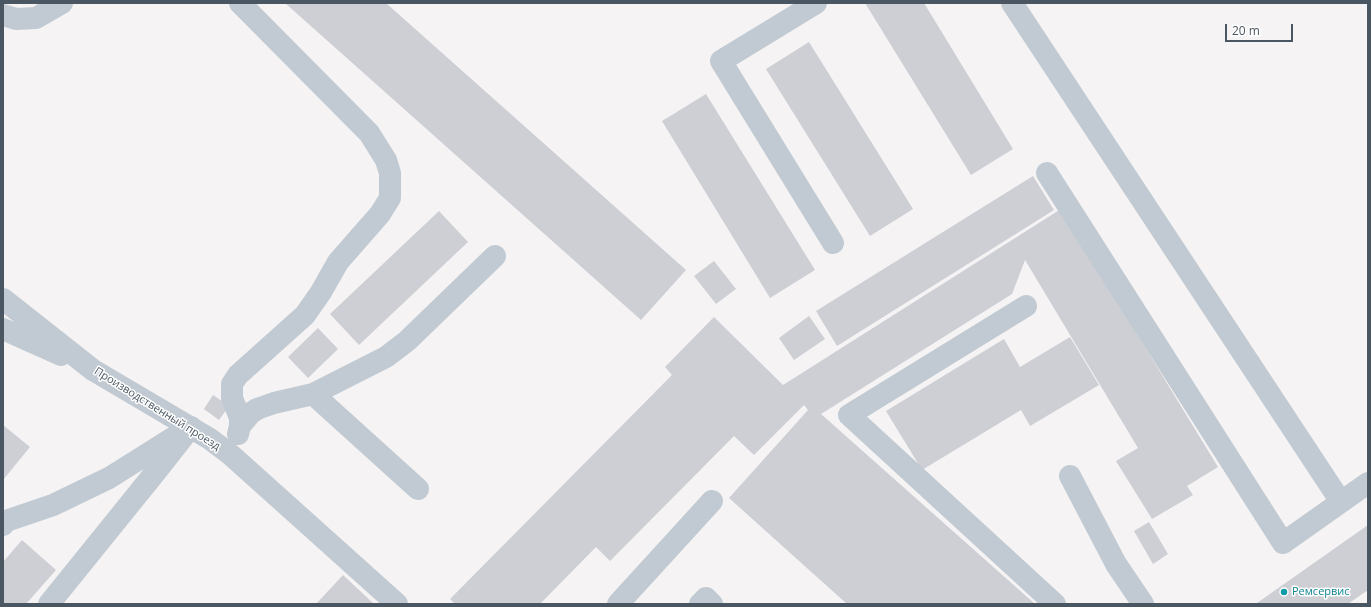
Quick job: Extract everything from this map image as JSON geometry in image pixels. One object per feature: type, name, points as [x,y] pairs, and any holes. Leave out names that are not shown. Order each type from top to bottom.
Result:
[{"type":"street","points":[[3,14],[16,19],[36,18],[62,3]]},
{"type":"street","points":[[231,455],[240,426],[240,418],[232,398],[232,384],[238,375],[305,315],[321,292],[338,262],[380,214],[390,198],[390,173],[386,160],[369,133],[240,3]]},
{"type":"street","points":[[816,3],[721,61],[833,243]]},
{"type":"street","points":[[1012,3],[1341,502]]},
{"type":"street","points":[[1047,173],[1283,543],[1368,483]]},
{"type":"street","points":[[240,426],[251,413],[264,406],[313,394],[386,357],[407,341],[495,256]]},
{"type":"street","name":"Производственный проезд","points":[[3,299],[93,370],[191,427],[231,455],[397,604]]},
{"type":"street","points":[[1026,306],[849,415],[1055,604]]},
{"type":"street","points":[[3,329],[93,370]]},
{"type":"street","points":[[313,394],[418,489]]},
{"type":"street","points":[[3,525],[6,521],[53,505],[109,478],[191,427]]},
{"type":"street","points":[[49,604],[191,427]]},
{"type":"street","points":[[1070,476],[1116,564],[1143,604]]},
{"type":"street","points":[[618,604],[712,501]]},
{"type":"street","points":[[700,604],[706,598],[712,604]]},
{"type":"building","points":[[285,3],[386,3],[686,270],[641,320]]},
{"type":"building","points":[[865,3],[924,3],[1013,149],[971,175]]},
{"type":"building","points":[[809,42],[913,209],[870,236],[766,69]]},
{"type":"building","points":[[706,94],[815,270],[770,298],[662,121]]},
{"type":"building","points":[[1033,176],[1054,210],[837,346],[816,311]]},
{"type":"building","points":[[1061,209],[1218,467],[1187,486],[1193,495],[1152,519],[1116,461],[1138,448],[1025,260],[1012,294],[821,414],[1035,604],[847,604],[729,498],[808,410],[804,405],[754,455],[734,436],[610,561],[596,547],[540,604],[455,604],[450,599],[672,375],[665,367],[714,317],[783,385]]},
{"type":"building","points":[[439,211],[468,242],[359,345],[330,314]]},
{"type":"building","points":[[714,261],[736,289],[716,304],[694,276]]},
{"type":"building","points":[[809,316],[825,339],[794,360],[779,338]]},
{"type":"building","points":[[318,328],[338,349],[308,378],[288,357]]},
{"type":"building","points":[[1070,337],[1099,385],[1030,426],[1021,410],[922,470],[886,411],[1004,339],[1020,367]]},
{"type":"building","points":[[213,395],[229,406],[219,420],[204,409]]},
{"type":"building","points":[[3,425],[30,447],[3,480]]},
{"type":"building","points":[[1149,522],[1168,554],[1153,564],[1134,531]]},
{"type":"building","points":[[1368,525],[1368,590],[1348,604],[1257,604],[1257,603]]},
{"type":"building","points":[[22,540],[56,570],[26,604],[3,604],[3,562]]},
{"type":"building","points":[[343,575],[374,604],[316,604]]},
{"type":"place","name":"Ремсервис","points":[[1284,592]]}]
